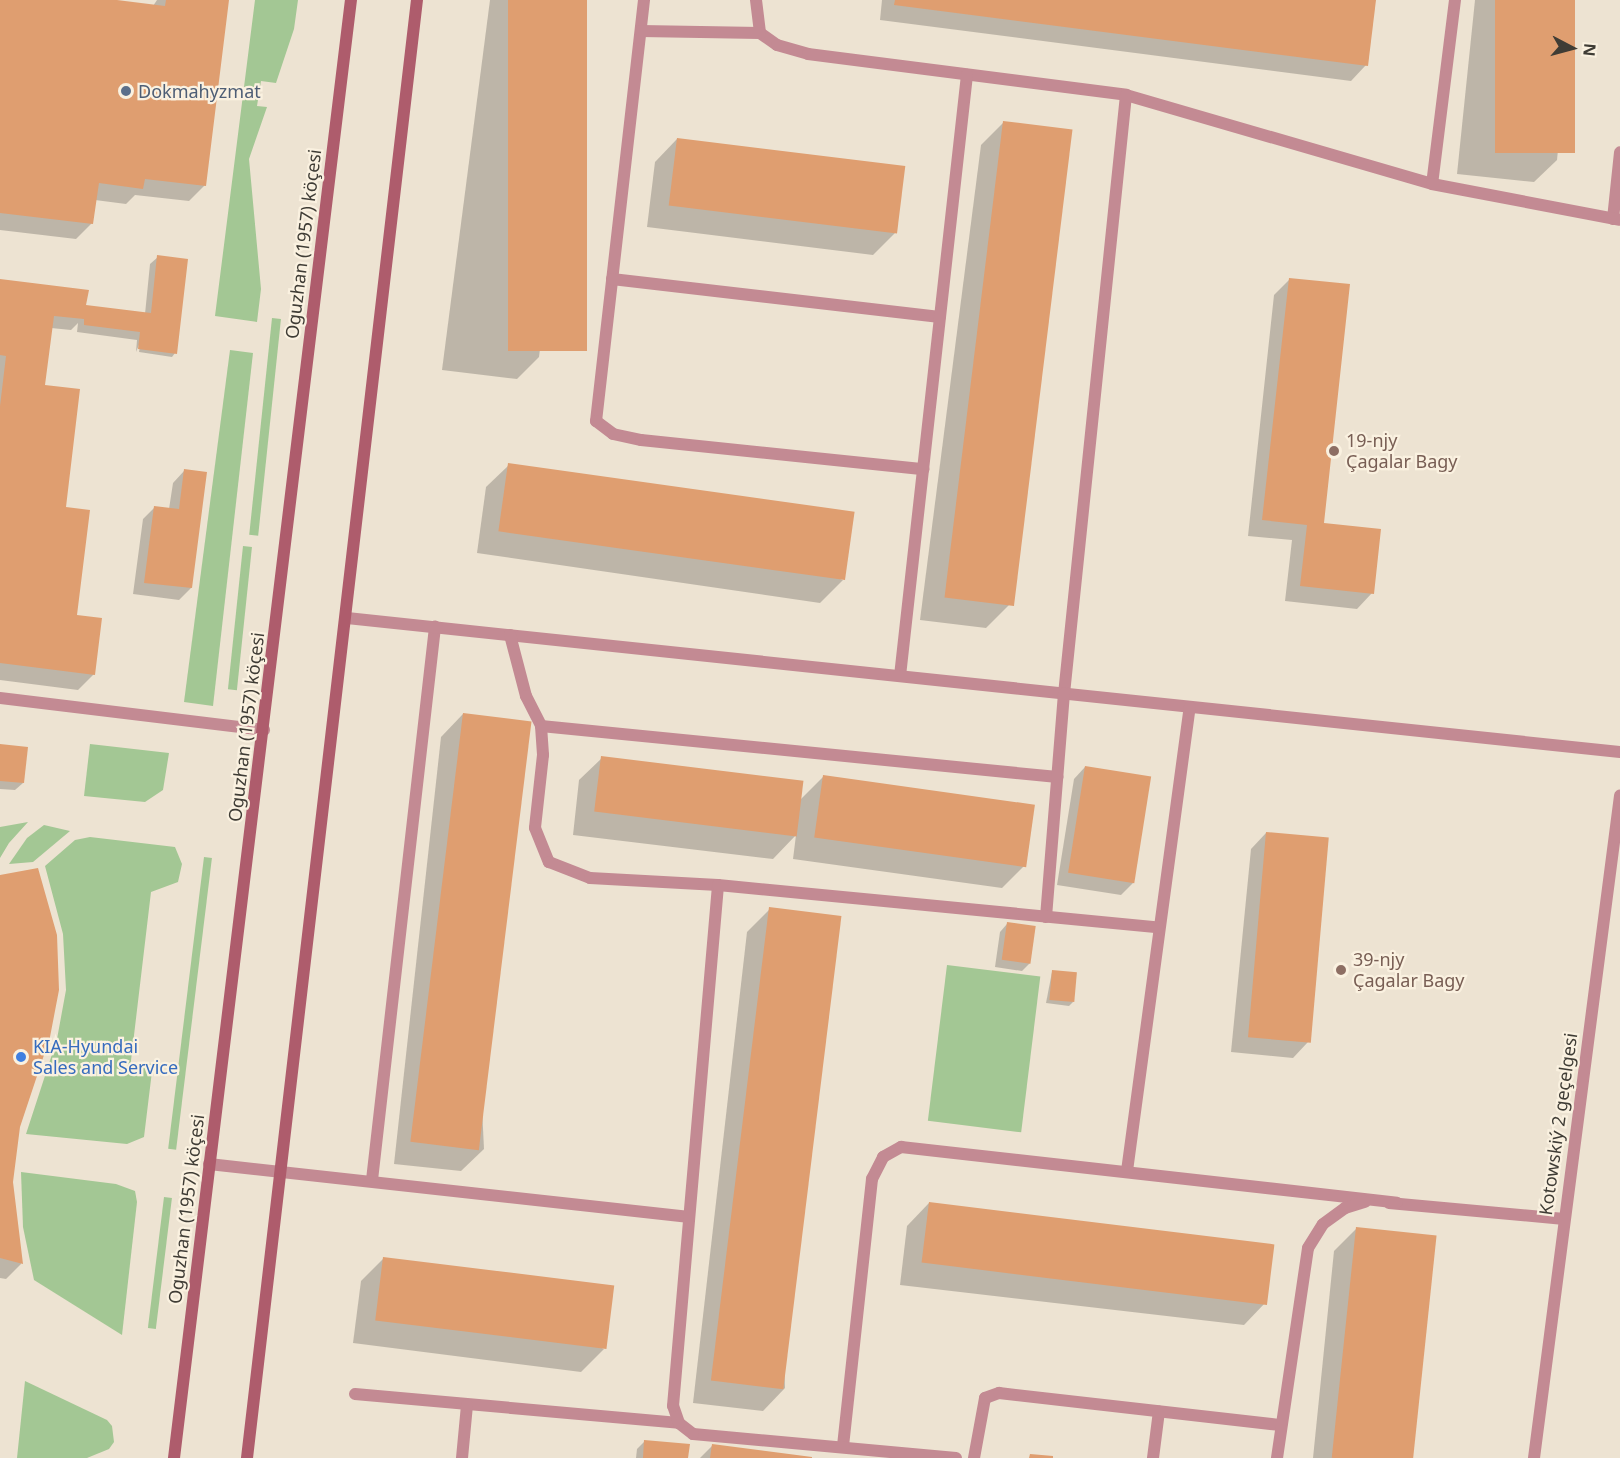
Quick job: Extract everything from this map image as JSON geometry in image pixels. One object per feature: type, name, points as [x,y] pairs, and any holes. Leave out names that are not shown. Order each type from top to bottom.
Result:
[{"type":"main road","name":"Oguzhan (1957) köçesi","points":[[174,1458],[351,0]]},
{"type":"main road","points":[[247,1458],[347,618],[417,0]]},
{"type":"street","points":[[644,0],[596,421],[613,434],[924,468]]},
{"type":"street","points":[[756,0],[760,33]]},
{"type":"street","points":[[1432,184],[1455,0]]},
{"type":"street","points":[[641,31],[760,33],[777,45],[808,54],[1126,95],[1432,184],[1616,219],[1620,152]]},
{"type":"street","points":[[900,676],[967,75]]},
{"type":"street","points":[[1046,917],[1064,694],[1126,95]]},
{"type":"street","points":[[612,279],[940,317]]},
{"type":"street","points":[[347,618],[1620,752]]},
{"type":"street","points":[[372,1180],[435,627]]},
{"type":"street","points":[[510,635],[526,696],[541,726],[543,755],[535,828],[549,862],[590,878],[718,885],[1158,927]]},
{"type":"street","points":[[0,698],[264,730]]},
{"type":"street","points":[[1127,1171],[1158,927],[1190,707]]},
{"type":"street","points":[[541,726],[1057,777]]},
{"type":"street","name":"Kotowskiý 2 geçelgesi","points":[[1534,1458],[1620,796]]},
{"type":"street","points":[[718,885],[687,1217],[673,1406],[679,1423],[693,1434],[956,1458]]},
{"type":"street","points":[[843,1446],[872,1179],[884,1157],[901,1147],[927,1148],[1397,1203],[1564,1219]]},
{"type":"street","points":[[209,1164],[282,1170],[687,1217]]},
{"type":"street","points":[[1277,1458],[1308,1248],[1323,1224],[1345,1208],[1366,1202],[1397,1203]]},
{"type":"street","points":[[974,1458],[985,1398],[999,1393],[1281,1425]]},
{"type":"street","points":[[355,1394],[679,1423]]},
{"type":"street","points":[[462,1458],[467,1405]]},
{"type":"street","points":[[1153,1458],[1159,1411]]},
{"type":"green space","points":[[255,0],[298,0],[294,29],[276,83],[261,81],[257,106],[267,107],[249,159],[261,289],[257,322],[215,316]]},
{"type":"green space","points":[[272,318],[281,319],[258,536],[249,535]]},
{"type":"green space","points":[[230,350],[253,353],[213,706],[184,702]]},
{"type":"green space","points":[[243,546],[252,547],[237,690],[228,689]]},
{"type":"green space","points":[[90,744],[169,753],[163,790],[145,802],[84,796]]},
{"type":"green space","points":[[28,822],[9,843],[0,858],[0,827]]},
{"type":"green space","points":[[44,825],[70,831],[33,862],[9,864],[27,838]]},
{"type":"green space","points":[[90,837],[175,847],[182,864],[178,882],[151,892],[130,1069],[153,1063],[144,1137],[127,1144],[26,1134],[57,1039],[66,990],[63,934],[45,866],[75,840]]},
{"type":"green space","points":[[204,857],[212,858],[176,1150],[168,1149]]},
{"type":"green space","points":[[947,965],[1040,976],[1021,1132],[928,1121]]},
{"type":"green space","points":[[21,1172],[116,1184],[135,1191],[137,1202],[122,1335],[34,1280],[23,1227]]},
{"type":"green space","points":[[164,1197],[172,1198],[156,1329],[148,1328]]},
{"type":"green space","points":[[25,1381],[107,1420],[112,1426],[114,1442],[109,1449],[87,1458],[17,1458]]},
{"type":"building","points":[[0,0],[117,0],[165,6],[166,0],[229,0],[206,186],[145,179],[143,189],[99,183],[93,224],[0,213]]},
{"type":"building","points":[[508,0],[587,0],[587,351],[508,351]]},
{"type":"building","points":[[895,0],[1376,0],[1368,66],[894,5]]},
{"type":"building","points":[[1495,0],[1575,0],[1575,153],[1495,153]]},
{"type":"building","points":[[1003,121],[1072,130],[1014,606],[945,597]]},
{"type":"building","points":[[677,138],[905,166],[897,234],[669,205]]},
{"type":"building","points":[[157,255],[188,259],[177,354],[138,349],[140,332],[84,325],[84,319],[54,316],[45,385],[80,389],[66,507],[90,510],[77,615],[102,618],[95,675],[0,663],[0,406],[6,356],[0,355],[0,279],[89,290],[86,305],[151,313]]},
{"type":"building","points":[[1289,278],[1350,284],[1324,523],[1381,529],[1374,594],[1300,586],[1307,525],[1262,520]]},
{"type":"building","points":[[508,463],[855,512],[845,580],[498,531]]},
{"type":"building","points":[[184,469],[207,472],[192,588],[144,583],[154,506],[179,509]]},
{"type":"building","points":[[463,713],[531,721],[479,1150],[410,1142]]},
{"type":"building","points":[[0,744],[28,747],[24,783],[0,781]]},
{"type":"building","points":[[601,756],[803,781],[797,836],[594,812]]},
{"type":"building","points":[[1085,766],[1151,776],[1134,883],[1068,873]]},
{"type":"building","points":[[823,775],[1035,805],[1026,867],[814,837]]},
{"type":"building","points":[[1266,832],[1329,837],[1311,1043],[1248,1037]]},
{"type":"building","name":"KIA-Hyundai Sales and Service","points":[[38,868],[57,935],[59,990],[50,1037],[20,1127],[13,1182],[23,1264],[0,1258],[0,875]]},
{"type":"building","points":[[769,907],[841,916],[783,1389],[711,1380]]},
{"type":"building","points":[[1007,922],[1036,926],[1030,964],[1002,960]]},
{"type":"building","points":[[1052,970],[1077,972],[1074,1002],[1049,1000]]},
{"type":"building","points":[[929,1202],[1274,1244],[1267,1305],[922,1263]]},
{"type":"building","points":[[1356,1227],[1437,1235],[1413,1458],[1332,1458]]},
{"type":"building","points":[[383,1257],[614,1285],[606,1349],[375,1321]]},
{"type":"building","points":[[644,1440],[690,1444],[688,1458],[643,1458]]},
{"type":"building","points":[[712,1444],[812,1457],[812,1458],[710,1458]]},
{"type":"building","points":[[1030,1454],[1053,1456],[1053,1458],[1029,1458]]},
{"type":"place","name":"Dokmahyzmat","points":[[126,91]]},
{"type":"place","name":"19-njy Çagalar Bagy","points":[[1334,451]]},
{"type":"place","name":"39-njy Çagalar Bagy","points":[[1341,970]]},
{"type":"place","name":"KIA-Hyundai Sales and Service","points":[[21,1057]]}]
